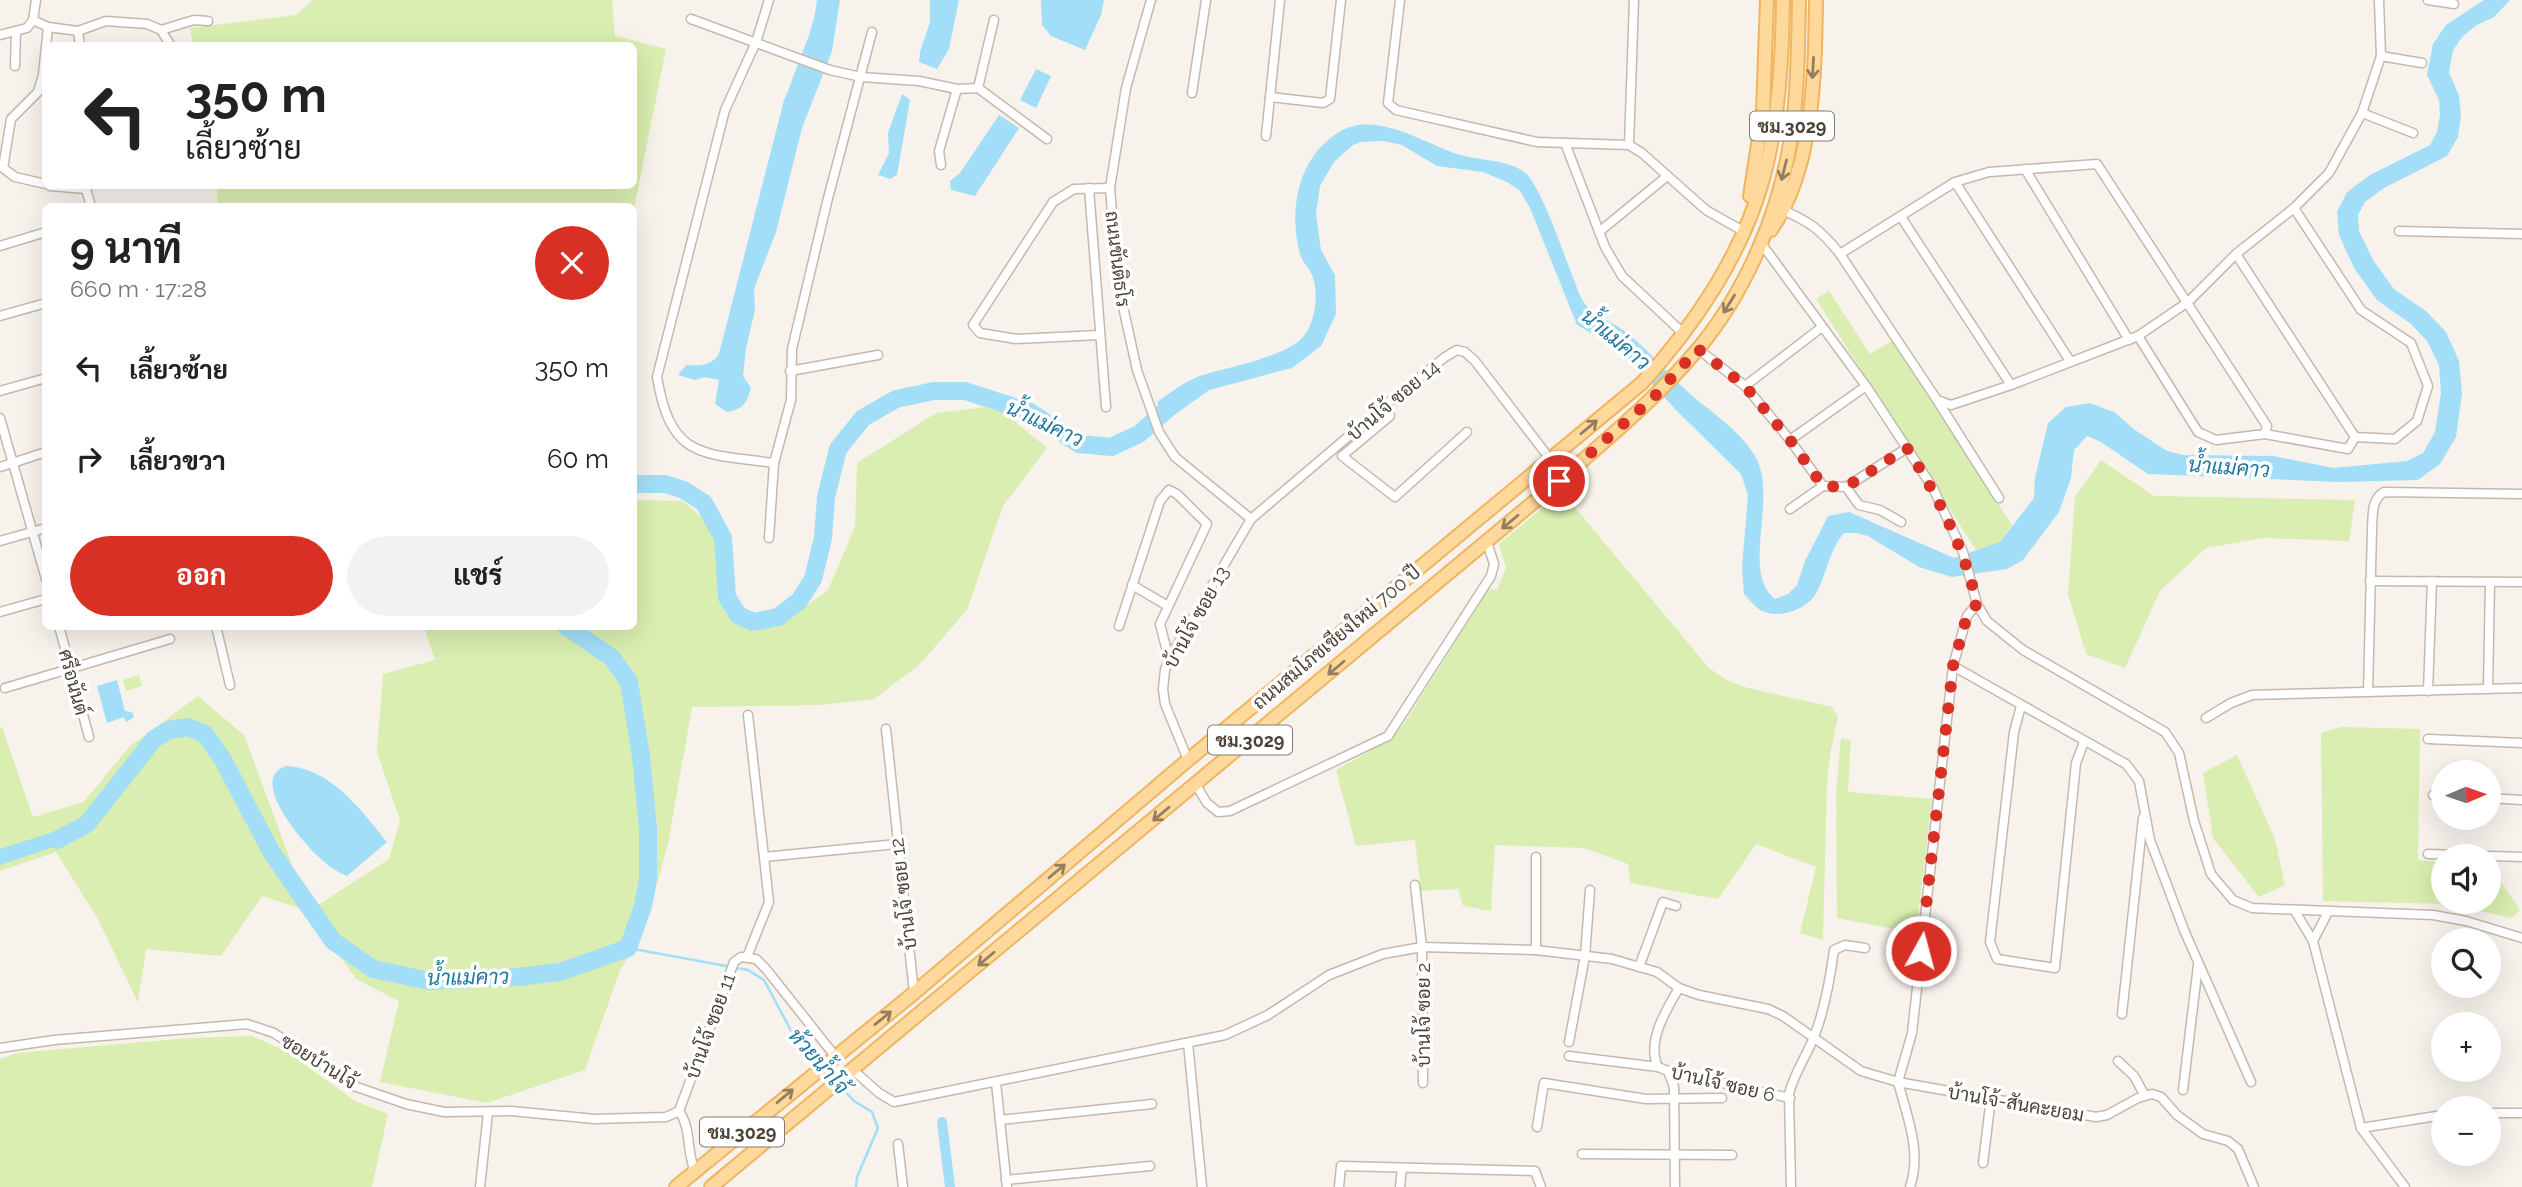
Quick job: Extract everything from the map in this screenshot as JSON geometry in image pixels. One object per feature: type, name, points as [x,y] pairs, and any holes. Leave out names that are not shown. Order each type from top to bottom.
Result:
[{"type":"main road","points":[[1745,226],[1763,112],[1767,0]]},
{"type":"main road","name":"ถนนสมโภชเชียงใหม่ 700 ปี","points":[[676,1187],[914,993],[1188,760],[1642,383],[1684,334],[1721,275],[1745,226],[1762,181],[1776,113],[1783,0]]},
{"type":"main road","name":"ถนนสมโภชเชียงใหม่ 700 ปี","points":[[711,1187],[1487,542],[1654,397],[1677,372],[1698,349],[1732,300],[1761,243],[1791,139],[1797,82],[1799,0]]},
{"type":"main road","points":[[1761,243],[1783,210],[1796,175],[1807,128],[1812,94],[1816,0]]},
{"type":"street","points":[[0,35],[27,28],[33,20],[36,0]]},
{"type":"street","points":[[769,0],[756,42],[725,110],[657,377],[661,403],[671,426],[687,444],[699,452],[774,463]]},
{"type":"street","name":"ถนนขันติธโร","points":[[1151,0],[1126,88],[1110,188],[1118,284],[1137,370],[1159,432],[1175,457],[1251,519]]},
{"type":"street","points":[[1192,93],[1206,0]]},
{"type":"street","points":[[1266,136],[1280,0]]},
{"type":"street","points":[[1270,97],[1323,103],[1330,99],[1341,0]]},
{"type":"street","points":[[1398,0],[1388,103],[1396,110],[1521,139],[1629,145],[1642,153],[1706,210],[1745,226]]},
{"type":"street","points":[[1629,145],[1634,0]]},
{"type":"street","points":[[1937,400],[1951,405],[2138,336],[2188,302],[2236,254],[2294,208],[2329,173],[2362,113],[2381,56],[2379,0]]},
{"type":"street","points":[[2428,0],[2454,4]]},
{"type":"street","points":[[691,19],[830,70],[861,77],[919,81],[957,89],[978,88],[1047,139]]},
{"type":"street","points":[[33,20],[48,27],[78,31],[106,21],[146,23],[161,30],[169,42]]},
{"type":"street","points":[[161,30],[194,20],[208,21]]},
{"type":"street","points":[[978,88],[994,20]]},
{"type":"street","points":[[46,42],[48,27]]},
{"type":"street","points":[[15,66],[16,31]]},
{"type":"street","points":[[78,31],[79,42]]},
{"type":"street","points":[[769,538],[774,463],[791,400],[790,371],[793,349],[827,202],[872,32]]},
{"type":"street","points":[[2381,56],[2422,63]]},
{"type":"street","points":[[42,78],[38,92],[11,119],[3,168],[15,177],[42,184]]},
{"type":"street","points":[[941,165],[941,141],[957,89]]},
{"type":"street","points":[[2362,113],[2413,133]]},
{"type":"street","points":[[1564,143],[1605,247],[1622,276],[1684,334]]},
{"type":"street","points":[[1840,254],[1955,183],[1989,172],[2097,164],[2267,426],[2265,434]]},
{"type":"street","points":[[2025,169],[2129,340]]},
{"type":"street","points":[[1599,232],[1667,177]]},
{"type":"street","points":[[1955,183],[2070,361]]},
{"type":"street","points":[[1089,188],[1106,407]]},
{"type":"street","points":[[1099,335],[1016,339],[980,332],[973,325],[1053,202],[1074,189],[1110,188]]},
{"type":"street","points":[[2294,208],[2361,310],[2411,343],[2428,386],[2417,421],[2395,439],[2355,437]]},
{"type":"street","points":[[1783,210],[1808,221],[1822,231],[1840,254],[1999,498]]},
{"type":"street","points":[[1901,216],[2011,385]]},
{"type":"street","points":[[2399,231],[2522,234]]},
{"type":"street","points":[[0,246],[42,233]]},
{"type":"street","points":[[1761,243],[1866,386],[1933,488],[1963,552],[1976,599],[1987,621],[2023,650],[2165,732],[2179,753],[2194,821],[2211,874],[2233,900],[2252,908],[2433,915],[2466,921],[2522,938]]},
{"type":"street","points":[[2236,254],[2355,437]]},
{"type":"street","points":[[0,316],[42,304]]},
{"type":"street","points":[[1745,386],[1822,327]]},
{"type":"street","points":[[2138,336],[2198,432],[2216,440],[2265,434],[2348,449],[2355,437]]},
{"type":"street","points":[[1698,349],[1745,386],[1790,440],[1823,486]]},
{"type":"street","name":"บ้านโจ้ ซอย 14","points":[[1251,519],[1444,357],[1457,351],[1465,352],[1475,361],[1550,459]]},
{"type":"street","points":[[790,371],[878,355]]},
{"type":"street","points":[[0,391],[42,379]]},
{"type":"street","points":[[1790,440],[1866,386]]},
{"type":"street","points":[[1383,407],[1391,416],[1342,456],[1395,497],[1467,432]]},
{"type":"street","points":[[0,418],[42,566]]},
{"type":"street","points":[[1790,509],[1823,486],[1846,487],[1907,448]]},
{"type":"street","points":[[0,467],[42,453]]},
{"type":"street","points":[[1846,487],[1859,505],[1880,510],[1901,522]]},
{"type":"street","points":[[1119,626],[1160,501],[1169,491],[1177,494],[1207,524],[1160,624],[1169,659]]},
{"type":"street","points":[[2368,692],[2370,581],[2373,516],[2377,496],[2385,492],[2522,494]]},
{"type":"street","name":"บ้านโจ้ ซอย 13","points":[[1188,760],[1165,704],[1163,689],[1169,659],[1251,519]]},
{"type":"street","points":[[0,541],[42,529]]},
{"type":"street","points":[[1196,785],[1207,803],[1218,812],[1230,811],[1388,736],[1491,576],[1494,564],[1487,542]]},
{"type":"street","points":[[2370,581],[2522,582]]},
{"type":"street","points":[[2428,691],[2432,581]]},
{"type":"street","points":[[2488,689],[2490,582]]},
{"type":"street","points":[[1132,585],[1168,606]]},
{"type":"street","points":[[1910,1187],[1914,1177],[1913,1137],[1898,1083],[1912,1033],[1953,666],[1967,616],[1976,599]]},
{"type":"street","points":[[0,612],[42,600]]},
{"type":"street","name":"ศรีอนันต์","points":[[60,630],[89,737]]},
{"type":"street","points":[[217,630],[230,685]]},
{"type":"street","points":[[5,688],[170,639]]},
{"type":"street","points":[[1953,666],[2126,764],[2139,781],[2150,841],[2184,930],[2251,1082]]},
{"type":"street","points":[[2206,718],[2231,703],[2252,695],[2522,688]]},
{"type":"street","points":[[2021,706],[2014,732],[1990,942],[1997,959],[2055,968],[2076,762],[2084,742]]},
{"type":"street","points":[[747,715],[769,902],[747,957]]},
{"type":"street","name":"บ้านโจ้ ซอย 12","points":[[886,729],[914,993]]},
{"type":"street","points":[[2428,738],[2522,743]]},
{"type":"street","points":[[2501,799],[2522,800]]},
{"type":"street","points":[[2122,1014],[2145,805]]},
{"type":"street","points":[[764,857],[897,844]]},
{"type":"street","points":[[2428,854],[2522,857]]},
{"type":"street","points":[[1536,857],[1536,950]]},
{"type":"street","name":"บ้านโจ้ ซอย 2","points":[[1415,885],[1422,947],[1423,1083]]},
{"type":"street","points":[[1569,1042],[1585,956],[1590,890]]},
{"type":"street","points":[[1639,967],[1663,902],[1676,906]]},
{"type":"street","points":[[2295,911],[2314,941],[2361,1128],[2405,1187]]},
{"type":"street","points":[[2314,941],[2328,912]]},
{"type":"street","points":[[1791,1187],[1792,1082],[1813,1039],[1827,996],[1834,950],[1845,945],[1865,948]]},
{"type":"street","name":"บ้านโจ้-สันคะยอม","points":[[853,1070],[879,1093],[894,1102],[1188,1043],[1225,1035],[1268,1015],[1329,975],[1383,954],[1422,947],[1536,950],[1612,959],[1657,972],[1679,988],[1699,995],[1768,1009],[1783,1016],[1861,1071],[1898,1083],[2096,1117],[2107,1115],[2145,1096]]},
{"type":"street","name":"บ้านโจ้ ซอย 11","points":[[679,1111],[734,962],[741,957],[756,959],[766,969],[832,1058]]},
{"type":"street","points":[[2183,1090],[2198,962]]},
{"type":"street","name":"บ้านโจ้ ซอย 6","points":[[1679,988],[1658,1031],[1653,1057],[1658,1067],[1668,1072],[1790,1098]]},
{"type":"street","name":"ซอยบ้านโจ้","points":[[0,1048],[54,1040],[247,1024],[274,1033],[351,1085],[406,1104],[444,1112],[511,1111],[595,1119],[666,1117],[679,1111]]},
{"type":"street","points":[[1188,1043],[1202,1187]]},
{"type":"street","points":[[1569,1056],[1658,1067]]},
{"type":"street","points":[[2118,1061],[2134,1076],[2145,1096],[2152,1094],[2161,1097],[2177,1115],[2203,1134],[2228,1141],[2238,1149],[2254,1187]]},
{"type":"street","points":[[1668,1072],[1674,1087],[1675,1187]]},
{"type":"street","points":[[996,1083],[1006,1183],[1150,1166]]},
{"type":"street","points":[[1537,1127],[1544,1083],[1646,1099],[1722,1098]]},
{"type":"street","points":[[1983,1163],[1991,1098]]},
{"type":"street","points":[[1000,1120],[1152,1104]]},
{"type":"street","points":[[679,1111],[686,1121],[690,1159],[695,1171]]},
{"type":"street","points":[[480,1187],[488,1113]]},
{"type":"street","points":[[2501,1113],[2522,1113]]},
{"type":"street","points":[[2361,1128],[2431,1117]]},
{"type":"street","points":[[898,1144],[903,1187]]},
{"type":"street","points":[[1581,1154],[1732,1154]]},
{"type":"street","points":[[1339,1187],[1341,1166],[1535,1171],[1541,1187]]},
{"type":"street","points":[[1400,1187],[1402,1168]]},
{"type":"green space","points":[[313,0],[612,0],[615,36],[666,49],[635,203],[217,203],[217,189],[637,189],[637,42],[192,42],[190,28],[296,15]]},
{"type":"green space","points":[[1829,291],[1870,354],[1892,341],[2012,525],[2000,542],[1976,550],[1816,299]]},
{"type":"green space","points":[[996,406],[1047,448],[1003,506],[967,610],[919,665],[874,699],[820,705],[692,707],[668,844],[644,931],[620,970],[585,1070],[487,1103],[380,1082],[399,1001],[356,979],[308,911],[262,896],[221,956],[146,949],[138,1003],[98,919],[56,852],[0,871],[0,727],[33,817],[84,802],[129,747],[198,696],[244,735],[309,911],[389,859],[400,820],[377,752],[383,674],[435,660],[425,630],[637,630],[637,500],[683,501],[712,526],[719,552],[723,601],[744,627],[777,627],[828,590],[855,527],[857,463],[936,413]]},
{"type":"green space","points":[[2101,460],[2154,496],[2355,500],[2349,541],[2263,538],[2206,548],[2160,591],[2125,668],[2086,654],[2068,594],[2075,497]]},
{"type":"green space","points":[[1562,492],[1709,668],[1728,681],[1748,688],[1832,707],[1838,717],[1827,783],[1823,940],[1800,933],[1816,867],[1756,844],[1718,899],[1630,883],[1628,864],[1584,848],[1495,845],[1491,911],[1463,906],[1458,889],[1421,891],[1415,840],[1356,846],[1336,770],[1391,739],[1403,725],[1489,589],[1497,590],[1506,568],[1499,544]]},
{"type":"green space","points":[[139,675],[142,686],[126,691],[123,680]]},
{"type":"green space","points":[[2341,727],[2420,729],[2418,860],[2431,861],[2431,904],[2323,901],[2321,733]]},
{"type":"green space","points":[[1841,738],[1851,740],[1848,792],[1932,799],[1916,933],[1837,918],[1836,792]]},
{"type":"green space","points":[[2237,755],[2275,839],[2285,885],[2259,897],[2213,838],[2203,773]]},
{"type":"green space","points":[[2501,882],[2520,910],[2512,918],[2493,914],[2501,914]]},
{"type":"green space","points":[[252,1036],[286,1051],[355,1101],[388,1114],[372,1187],[0,1187],[0,1059],[17,1053],[189,1038]]},
{"type":"water","points":[[817,0],[840,0],[832,51],[802,128],[776,232],[754,289],[755,310],[743,376],[751,388],[744,404],[727,412],[715,404],[719,380],[705,377],[695,380],[678,375],[686,365],[705,364],[719,354],[784,100],[810,33]]},
{"type":"water","points":[[930,0],[959,0],[949,49],[937,69],[919,62],[930,22]]},
{"type":"water","points":[[1041,0],[1104,0],[1101,15],[1085,50],[1051,36],[1042,25]]},
{"type":"water","points":[[2484,0],[2510,0],[2494,17],[2463,36],[2453,50],[2449,72],[2459,96],[2461,115],[2458,137],[2447,156],[2384,188],[2365,202],[2358,215],[2359,231],[2373,260],[2394,289],[2427,312],[2446,332],[2459,361],[2462,393],[2456,437],[2440,464],[2418,480],[2340,482],[2148,474],[2101,442],[2087,436],[2074,450],[2071,478],[2059,512],[2023,560],[2007,569],[1952,577],[1919,567],[1868,536],[1844,533],[1812,598],[1792,612],[1767,613],[1760,610],[1744,594],[1742,568],[1748,495],[1741,474],[1620,350],[1577,325],[1530,208],[1520,191],[1483,172],[1437,166],[1402,145],[1383,141],[1353,145],[1334,162],[1320,186],[1316,213],[1321,250],[1335,275],[1336,314],[1321,346],[1292,368],[1209,390],[1166,421],[1157,402],[1194,378],[1270,356],[1303,337],[1313,317],[1316,292],[1312,275],[1300,254],[1297,237],[1296,202],[1300,185],[1306,169],[1326,141],[1341,131],[1370,125],[1400,131],[1457,154],[1516,167],[1530,178],[1548,213],[1584,302],[1595,313],[1635,340],[1679,384],[1733,429],[1755,456],[1761,473],[1763,492],[1760,571],[1765,587],[1775,599],[1788,594],[1797,585],[1805,561],[1828,516],[1849,512],[1954,558],[2000,542],[2034,498],[2035,478],[2048,423],[2066,407],[2090,403],[2114,412],[2167,451],[2183,455],[2273,456],[2333,468],[2407,461],[2423,453],[2435,432],[2441,393],[2439,365],[2427,341],[2411,324],[2377,300],[2354,268],[2339,235],[2337,212],[2347,192],[2370,175],[2430,145],[2437,132],[2440,115],[2439,100],[2427,75],[2433,44],[2446,25]]},
{"type":"water","points":[[1036,69],[1051,76],[1036,108],[1020,100]]},
{"type":"water","points":[[902,94],[910,100],[897,175],[890,179],[878,175],[889,153],[888,133]]},
{"type":"water","points":[[999,115],[1019,128],[975,196],[951,190],[950,181],[960,173]]},
{"type":"water","points":[[117,680],[125,711],[132,712],[134,717],[126,722],[124,717],[107,723],[97,686]]},
{"type":"water","points":[[286,766],[317,774],[331,782],[355,804],[387,842],[347,876],[329,866],[291,826],[275,797],[272,784],[276,773]]},
{"type":"water","points":[[81,823],[71,841],[0,865],[0,849]]},
{"type":"waterway","name":"น้ำแม่คาว","points":[[637,484],[665,484],[684,490],[704,503],[723,538],[727,597],[738,615],[753,622],[778,617],[799,601],[813,579],[823,538],[826,497],[838,449],[863,418],[896,399],[934,391],[965,391],[1030,412],[1079,444],[1111,447],[1139,434],[1179,399]]},
{"type":"waterway","name":"น้ำแม่คาว","points":[[57,840],[87,824],[154,739],[169,730],[188,727],[205,734],[223,760],[272,853],[333,941],[373,969],[429,981],[518,977],[560,972],[628,948],[643,906],[648,879],[648,828],[641,757],[629,682],[612,658],[572,630]]},
{"type":"waterway","name":"ห้วยน้ำโจ้","points":[[628,948],[748,970],[764,980],[795,1038],[821,1066]]},
{"type":"waterway","name":"ห้วยน้ำโจ้","points":[[840,1086],[854,1101],[872,1112],[878,1128],[857,1177],[856,1187]]},
{"type":"waterway","points":[[942,1122],[950,1187]]},
{"type":"route","points":[[1559,481],[1654,397],[1698,349],[1745,386],[1790,440],[1823,486],[1846,487],[1907,448],[1933,488],[1963,552],[1977,604],[1967,616],[1953,666],[1921,951]]}]
